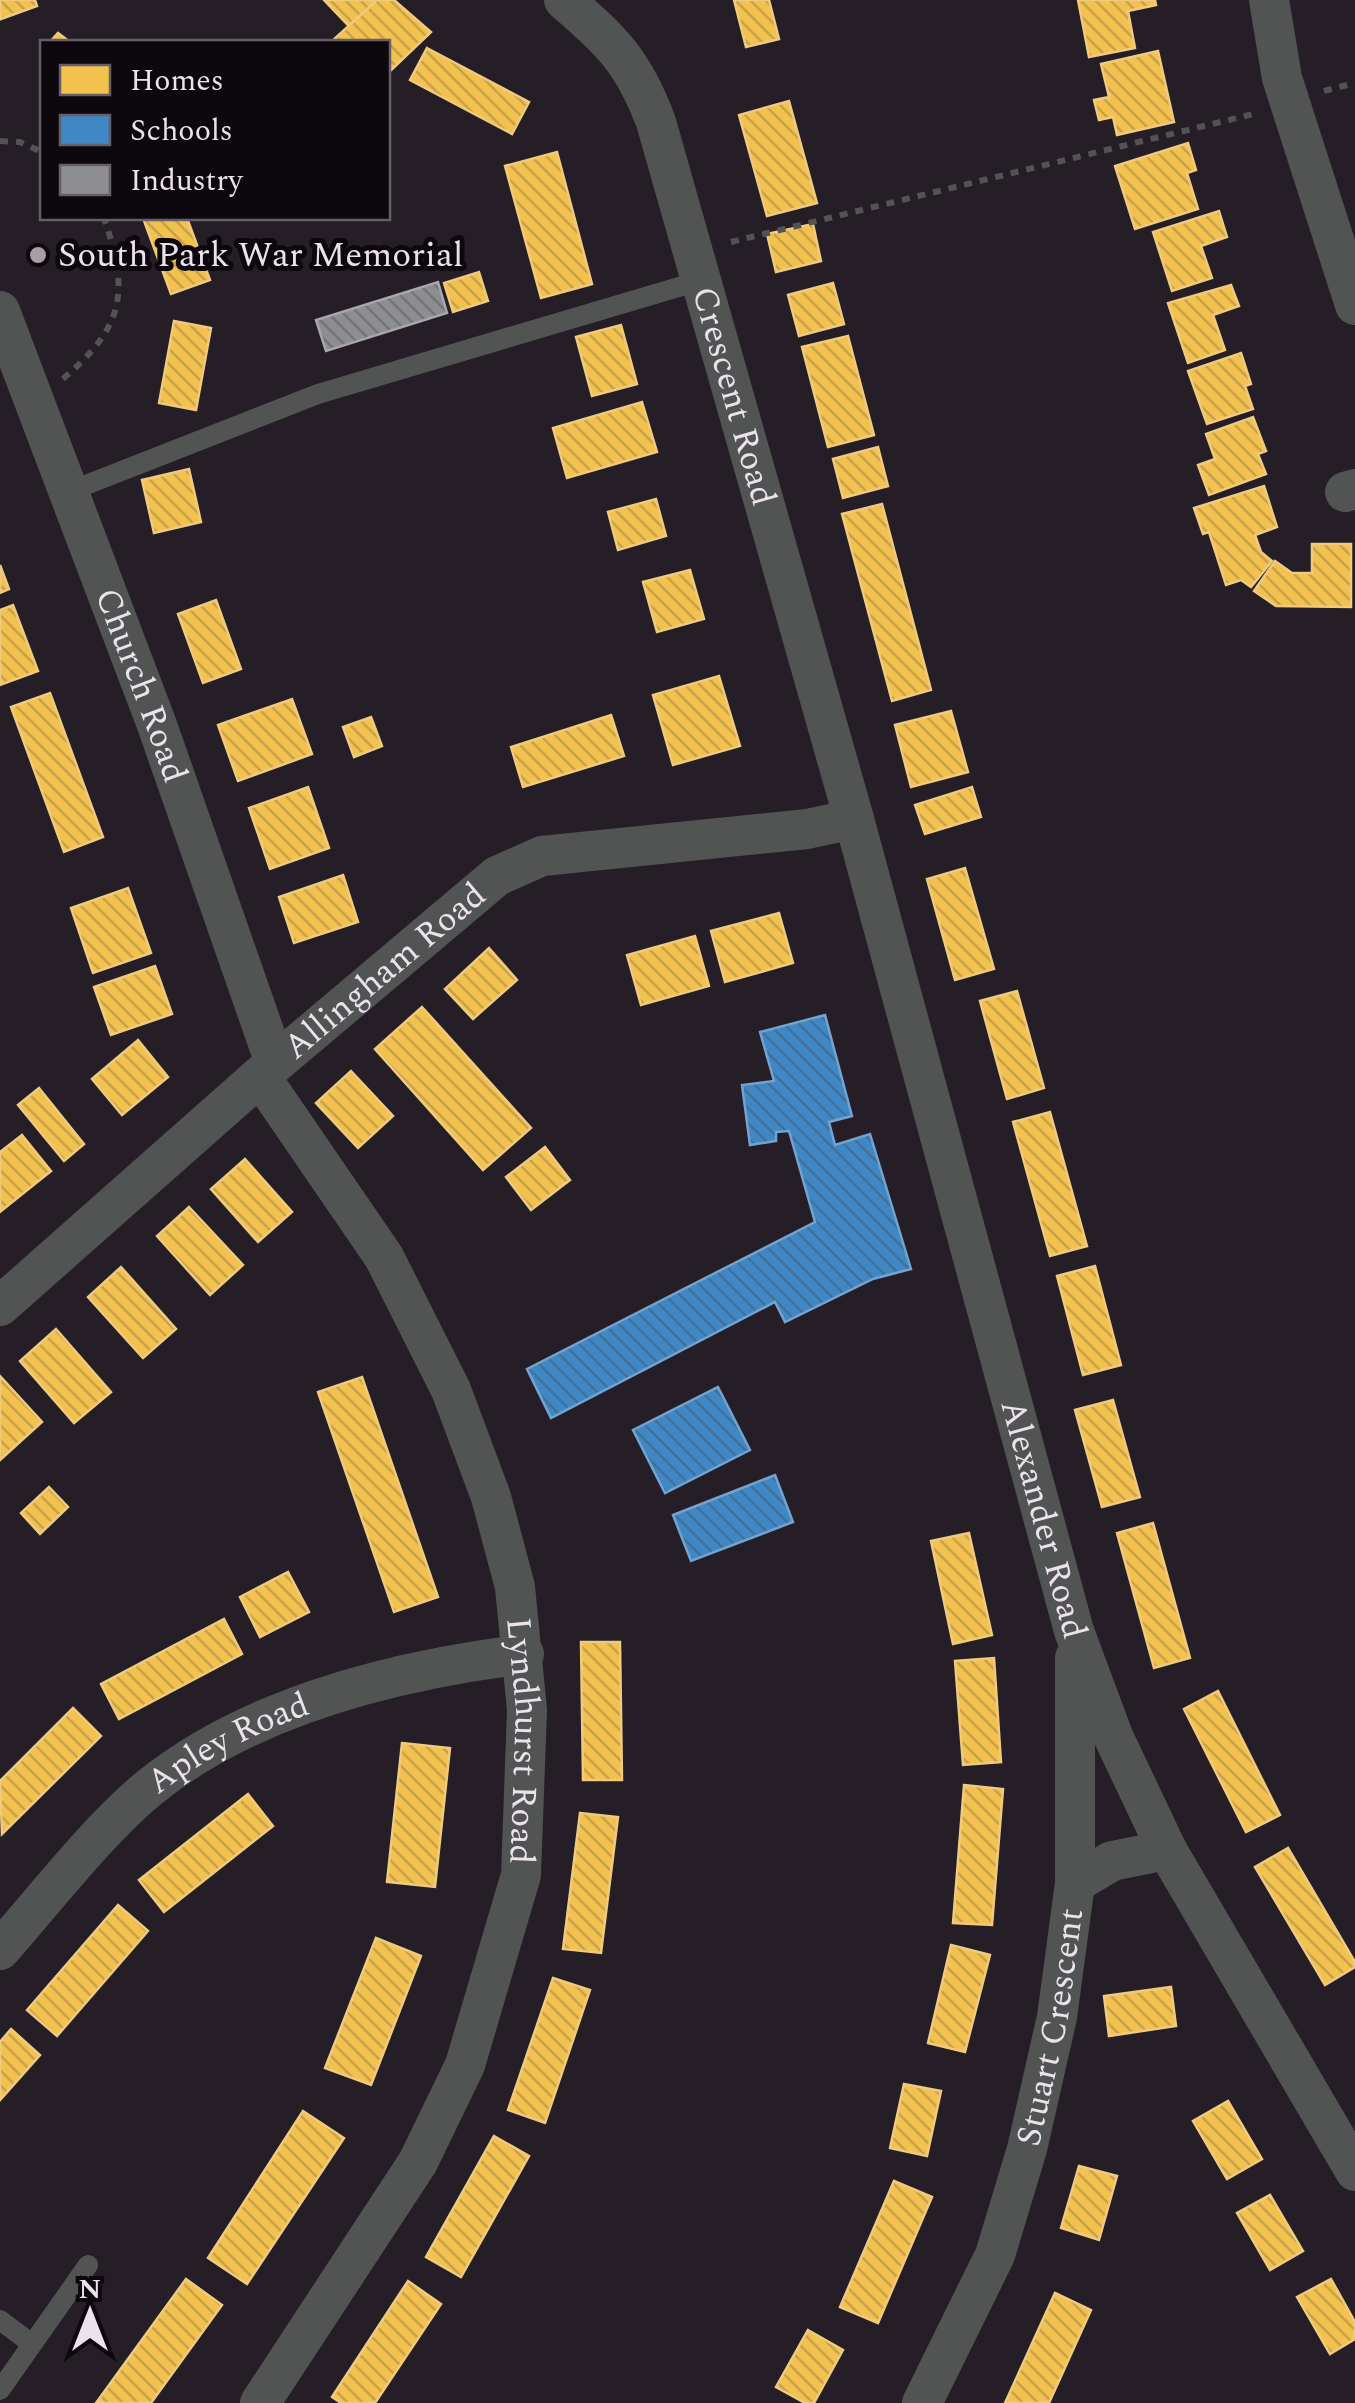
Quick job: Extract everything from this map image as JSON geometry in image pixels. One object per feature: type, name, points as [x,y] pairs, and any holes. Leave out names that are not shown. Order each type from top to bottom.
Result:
[{"type":"street","name":"Crescent Road","points":[[564,0],[618,50],[640,80],[656,122],[854,819]]},
{"type":"street","points":[[1268,0],[1282,78],[1355,305]]},
{"type":"street","name":"Church Road","points":[[0,311],[157,726],[268,1070]]},
{"type":"street","name":"Allingham Road","points":[[0,1306],[268,1070],[497,876],[542,856],[806,829],[854,819]]},
{"type":"street","name":"Alexander Road","points":[[854,819],[1074,1632],[1114,1736],[1167,1850],[1355,2171]]},
{"type":"street","name":"Lyndhurst Road","points":[[260,2403],[418,2162],[465,2064],[520,1876],[527,1742],[524,1654],[514,1587],[491,1497],[451,1390],[384,1257],[268,1070]]},
{"type":"street","name":"Stuart Crescent","points":[[922,2403],[995,2255],[1027,2149],[1057,2017],[1074,1883],[1074,1632]]},
{"type":"street","name":"Apley Road","points":[[0,1950],[133,1804],[185,1760],[295,1709],[367,1684],[456,1663],[524,1654]]},
{"type":"street","points":[[1074,1883],[1112,1862],[1167,1850]]},
{"type":"lane","points":[[68,492],[318,394],[695,266]]},
{"type":"lane","points":[[0,2390],[88,2265]]},
{"type":"lane","points":[[0,2320],[32,2344]]},
{"type":"path","points":[[695,266],[1290,105]]},
{"type":"path","points":[[0,141],[20,142],[40,151]]},
{"type":"path","points":[[32,396],[64,379],[107,334],[120,279],[105,220]]},
{"type":"building: Homes","points":[[0,0],[35,0],[37,6],[1,19]]},
{"type":"building: Homes","points":[[324,0],[373,0],[409,37],[390,56],[390,40],[362,40]]},
{"type":"building: Homes","points":[[377,0],[394,0],[431,32],[390,71],[390,40],[333,40]]},
{"type":"building: Homes","points":[[734,0],[769,0],[779,39],[746,47]]},
{"type":"building: Homes","points":[[1078,0],[1155,0],[1156,5],[1128,11],[1135,48],[1089,57]]},
{"type":"building: Homes","points":[[427,48],[529,102],[512,134],[410,80]]},
{"type":"building: Homes","points":[[1158,51],[1174,122],[1117,135],[1113,117],[1099,120],[1094,100],[1109,97],[1101,64]]},
{"type":"building: Homes","points":[[789,101],[817,203],[767,216],[739,115]]},
{"type":"building: Homes","points":[[1188,143],[1196,170],[1187,173],[1198,209],[1135,229],[1115,166]]},
{"type":"building: Homes","points":[[557,152],[592,284],[541,298],[505,166]]},
{"type":"building: Homes","points":[[1219,211],[1227,237],[1201,246],[1212,278],[1172,291],[1153,232]]},
{"type":"building: Homes","points":[[144,220],[188,220],[210,280],[171,294]]},
{"type":"building: Homes","points":[[813,224],[821,261],[776,272],[767,234]]},
{"type":"building: Homes","points":[[479,272],[488,301],[453,312],[444,283]]},
{"type":"building: Homes","points":[[833,283],[844,324],[799,336],[788,295]]},
{"type":"building: Homes","points":[[1231,285],[1239,306],[1213,315],[1225,350],[1188,363],[1168,303]]},
{"type":"building: Homes","points":[[174,321],[211,328],[196,410],[159,403]]},
{"type":"building: Homes","points":[[621,325],[637,384],[592,396],[576,337]]},
{"type":"building: Homes","points":[[848,336],[874,435],[828,447],[802,347]]},
{"type":"building: Homes","points":[[1241,353],[1251,384],[1245,386],[1253,409],[1207,424],[1188,371]]},
{"type":"building: Homes","points":[[642,402],[657,452],[567,478],[553,428]]},
{"type":"building: Homes","points":[[1253,417],[1266,451],[1258,454],[1266,474],[1209,495],[1198,465],[1215,459],[1206,434]]},
{"type":"building: Homes","points":[[878,447],[888,486],[843,498],[833,459]]},
{"type":"building: Homes","points":[[189,469],[201,522],[154,533],[142,480]]},
{"type":"building: Homes","points":[[1264,486],[1277,527],[1255,535],[1261,552],[1272,561],[1251,587],[1241,580],[1226,585],[1209,532],[1203,534],[1194,508]]},
{"type":"building: Homes","points":[[656,499],[666,536],[618,550],[608,512]]},
{"type":"building: Homes","points":[[882,504],[931,690],[892,701],[842,514]]},
{"type":"building: Homes","points":[[1312,544],[1351,544],[1351,607],[1276,606],[1254,591],[1275,561],[1292,573],[1312,573]]},
{"type":"building: Homes","points":[[0,565],[9,589],[0,593]]},
{"type":"building: Homes","points":[[690,570],[704,619],[657,632],[643,582]]},
{"type":"building: Homes","points":[[216,600],[241,669],[203,683],[178,614]]},
{"type":"building: Homes","points":[[13,605],[38,671],[0,685],[0,610]]},
{"type":"building: Homes","points":[[719,676],[740,746],[673,765],[653,695]]},
{"type":"building: Homes","points":[[50,693],[103,837],[64,852],[11,707]]},
{"type":"building: Homes","points":[[292,699],[312,754],[238,781],[218,725]]},
{"type":"building: Homes","points":[[951,711],[968,772],[911,787],[895,725]]},
{"type":"building: Homes","points":[[611,715],[624,756],[523,787],[511,747]]},
{"type":"building: Homes","points":[[371,717],[382,746],[354,757],[343,727]]},
{"type":"building: Homes","points":[[308,787],[329,848],[270,869],[249,808]]},
{"type":"building: Homes","points":[[972,787],[981,817],[925,834],[915,805]]},
{"type":"building: Homes","points":[[965,868],[994,969],[955,980],[927,879]]},
{"type":"building: Homes","points":[[343,875],[358,922],[294,943],[279,897]]},
{"type":"building: Homes","points":[[128,888],[151,953],[93,973],[71,908]]},
{"type":"building: Homes","points":[[779,913],[793,963],[725,982],[711,931]]},
{"type":"building: Homes","points":[[695,936],[709,986],[641,1005],[627,955]]},
{"type":"building: Homes","points":[[489,948],[517,980],[473,1019],[445,989]]},
{"type":"building: Homes","points":[[155,966],[172,1014],[111,1035],[94,987]]},
{"type":"building: Homes","points":[[1017,991],[1044,1088],[1007,1099],[980,1001]]},
{"type":"building: Homes","points":[[422,1007],[531,1128],[483,1170],[375,1049]]},
{"type":"building: Homes","points":[[138,1040],[168,1077],[122,1115],[92,1079]]},
{"type":"building: Homes","points":[[351,1071],[393,1116],[358,1148],[316,1103]]},
{"type":"building: Homes","points":[[39,1088],[84,1144],[64,1161],[18,1105]]},
{"type":"building: Homes","points":[[1050,1112],[1087,1246],[1050,1256],[1013,1122]]},
{"type":"building: Homes","points":[[22,1135],[51,1171],[0,1212],[0,1152]]},
{"type":"building: Homes","points":[[545,1147],[570,1180],[531,1210],[506,1177]]},
{"type":"building: Homes","points":[[245,1159],[292,1212],[258,1242],[211,1189]]},
{"type":"building: Homes","points":[[189,1207],[243,1265],[210,1295],[157,1236]]},
{"type":"building: Homes","points":[[1095,1266],[1121,1365],[1083,1375],[1057,1276]]},
{"type":"building: Homes","points":[[121,1267],[176,1329],[143,1358],[88,1297]]},
{"type":"building: Homes","points":[[56,1329],[111,1392],[74,1423],[20,1361]]},
{"type":"building: Homes","points":[[0,1376],[42,1422],[0,1460]]},
{"type":"building: Homes","points":[[362,1377],[438,1597],[394,1612],[318,1392]]},
{"type":"building: Homes","points":[[1113,1400],[1140,1497],[1102,1507],[1075,1410]]},
{"type":"building: Homes","points":[[49,1487],[68,1507],[40,1534],[21,1513]]},
{"type":"building: Homes","points":[[1153,1523],[1190,1658],[1154,1668],[1117,1533]]},
{"type":"building: Homes","points":[[969,1533],[992,1635],[953,1644],[931,1541]]},
{"type":"building: Homes","points":[[288,1572],[309,1612],[260,1637],[240,1597]]},
{"type":"building: Homes","points":[[224,1619],[242,1654],[119,1719],[101,1684]]},
{"type":"building: Homes","points":[[581,1642],[620,1642],[622,1780],[583,1780]]},
{"type":"building: Homes","points":[[994,1658],[1001,1762],[963,1765],[955,1661]]},
{"type":"building: Homes","points":[[1218,1691],[1280,1815],[1246,1832],[1184,1709]]},
{"type":"building: Homes","points":[[73,1708],[101,1736],[2,1834],[0,1781]]},
{"type":"building: Homes","points":[[402,1743],[450,1748],[435,1887],[387,1882]]},
{"type":"building: Homes","points":[[964,1785],[1003,1789],[992,1925],[953,1923]]},
{"type":"building: Homes","points":[[248,1794],[273,1826],[164,1912],[139,1880]]},
{"type":"building: Homes","points":[[580,1813],[618,1817],[601,1953],[563,1949]]},
{"type":"building: Homes","points":[[1288,1848],[1355,1962],[1355,1967],[1325,1985],[1255,1867]]},
{"type":"building: Homes","points":[[118,1905],[148,1931],[57,2036],[27,2010]]},
{"type":"building: Homes","points":[[376,1938],[421,1956],[371,2085],[325,2068]]},
{"type":"building: Homes","points":[[951,1945],[990,1955],[965,2052],[928,2043]]},
{"type":"building: Homes","points":[[553,1978],[590,1990],[545,2123],[508,2110]]},
{"type":"building: Homes","points":[[1171,1987],[1176,2026],[1109,2036],[1104,1996]]},
{"type":"building: Homes","points":[[11,2029],[40,2055],[0,2100],[0,2042]]},
{"type":"building: Homes","points":[[904,2084],[941,2091],[927,2156],[890,2148]]},
{"type":"building: Homes","points":[[1228,2101],[1262,2159],[1227,2179],[1193,2121]]},
{"type":"building: Homes","points":[[303,2111],[344,2138],[247,2284],[208,2258]]},
{"type":"building: Homes","points":[[494,2136],[529,2156],[461,2277],[426,2257]]},
{"type":"building: Homes","points":[[1079,2166],[1117,2176],[1099,2240],[1061,2228]]},
{"type":"building: Homes","points":[[894,2181],[932,2197],[878,2323],[840,2307]]},
{"type":"building: Homes","points":[[1270,2195],[1303,2251],[1270,2270],[1237,2213]]},
{"type":"building: Homes","points":[[186,2279],[222,2305],[151,2403],[96,2403]]},
{"type":"building: Homes","points":[[1331,2279],[1355,2322],[1355,2339],[1330,2354],[1297,2297]]},
{"type":"building: Homes","points":[[408,2281],[441,2304],[375,2403],[341,2403],[332,2397]]},
{"type":"building: Homes","points":[[1055,2293],[1091,2310],[1049,2403],[1005,2403]]},
{"type":"building: Homes","points":[[808,2330],[843,2350],[814,2403],[805,2403],[776,2387]]},
{"type":"building: Schools","points":[[825,1015],[852,1116],[829,1122],[835,1145],[870,1134],[911,1269],[873,1279],[785,1322],[775,1302],[551,1418],[527,1369],[815,1222],[789,1131],[776,1132],[776,1141],[750,1145],[742,1085],[774,1081],[760,1032]]},
{"type":"building: Schools","points":[[718,1387],[750,1450],[665,1493],[633,1430]]},
{"type":"building: Schools","points":[[775,1475],[793,1522],[691,1561],[673,1515]]},
{"type":"building: Industry","points":[[438,282],[447,313],[326,351],[316,320]]},
{"type":"place","name":"South Park War Memorial","points":[[38,255]]}]
